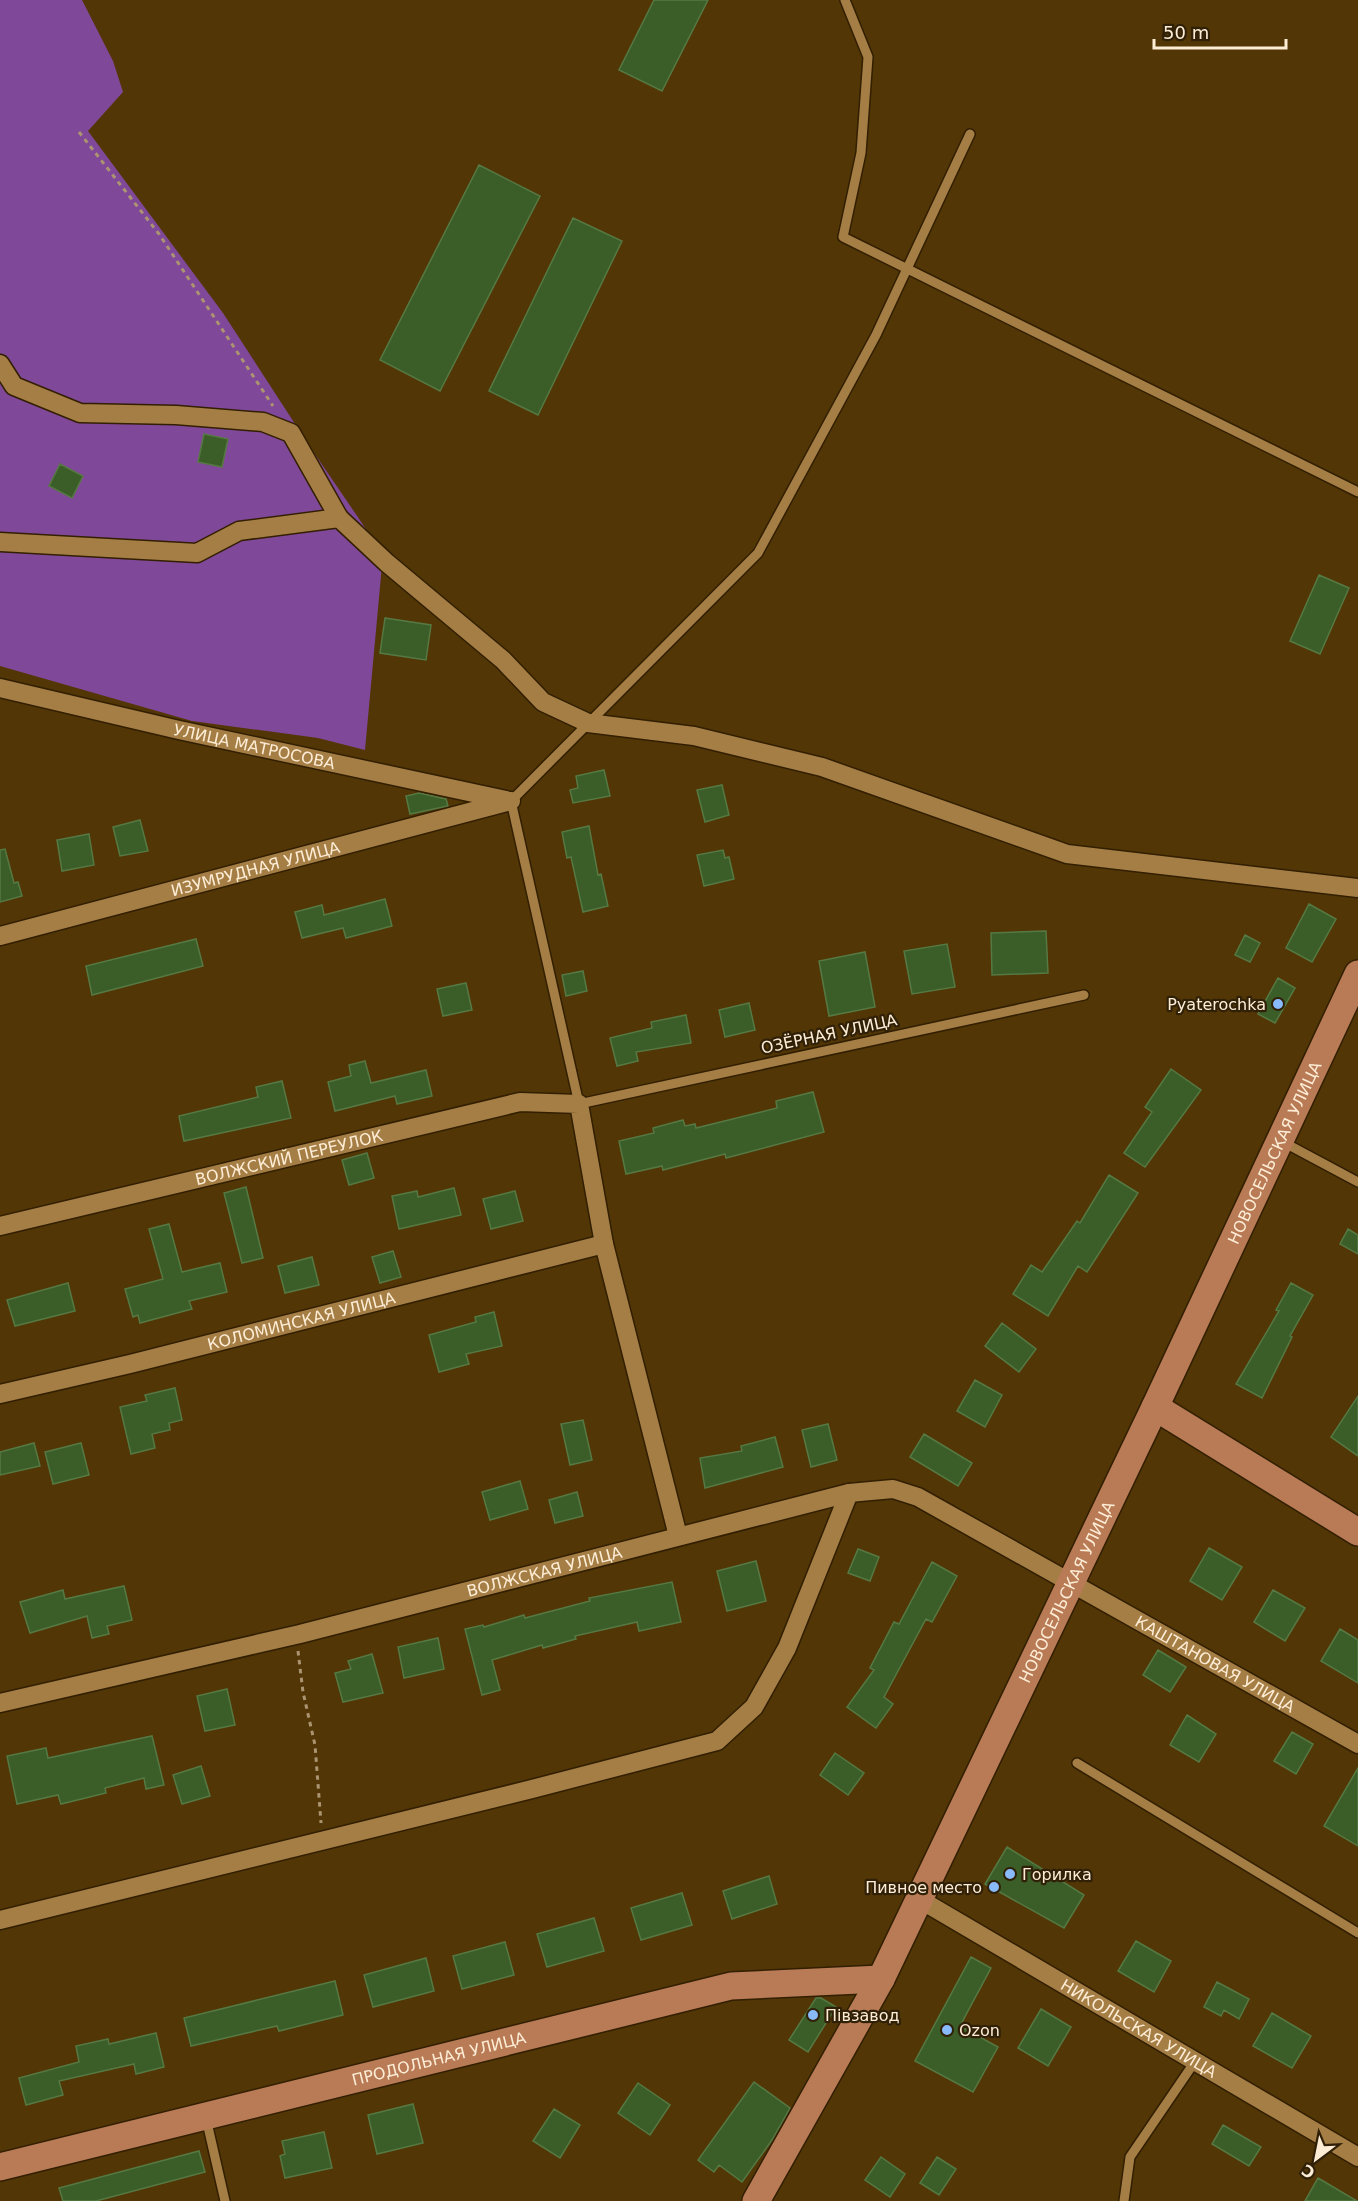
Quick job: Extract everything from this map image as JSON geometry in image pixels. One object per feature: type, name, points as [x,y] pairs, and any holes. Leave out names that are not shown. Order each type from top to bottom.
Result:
[{"type":"street","points":[[0,364],[14,386],[80,414],[176,415],[263,422],[291,432],[339,518],[387,563],[503,660],[543,702],[588,723],[693,736],[822,767],[1067,854],[1358,888]]},
{"type":"street","points":[[0,542],[197,553],[239,531],[339,518]]},
{"type":"street","name":"УЛИЦА МАТРОСОВА","points":[[0,688],[179,730],[511,801]]},
{"type":"street","name":"ИЗУМРУДНАЯ УЛИЦА","points":[[0,936],[511,801]]},
{"type":"street","name":"НОВОСЕЛЬСКАЯ УЛИЦА","points":[[756,2201],[881,1978],[1155,1407],[1358,974]]},
{"type":"street","name":"ВОЛЖСКИЙ ПЕРЕУЛОК","points":[[0,1226],[520,1102],[579,1104]]},
{"type":"street","points":[[579,1104],[604,1244],[678,1536]]},
{"type":"street","name":"КОЛОМИНСКАЯ УЛИЦА","points":[[0,1394],[142,1362],[604,1244]]},
{"type":"street","points":[[1155,1407],[1358,1532]]},
{"type":"street","name":"ВОЛЖСКАЯ УЛИЦА","points":[[0,1703],[300,1635],[678,1536],[849,1494],[893,1489],[918,1497],[1071,1581]]},
{"type":"street","points":[[0,1920],[717,1741],[754,1707],[787,1648],[849,1494]]},
{"type":"street","name":"КАШТАНОВАЯ УЛИЦА","points":[[1071,1581],[1358,1744]]},
{"type":"street","name":"НИКОЛЬСКАЯ УЛИЦА","points":[[919,1899],[1358,2157]]},
{"type":"street","name":"ПРОДОЛЬНАЯ УЛИЦА","points":[[0,2167],[731,1986],[881,1978]]},
{"type":"lane","points":[[845,0],[868,57],[861,153],[843,237],[1358,492]]},
{"type":"lane","points":[[579,1104],[511,801],[758,553],[876,335],[970,134]]},
{"type":"lane","name":"ОЗЁРНАЯ УЛИЦА","points":[[579,1104],[1084,994]]},
{"type":"lane","points":[[1279,1140],[1358,1182]]},
{"type":"lane","points":[[1077,1763],[1358,1933]]},
{"type":"lane","points":[[1124,2201],[1130,2157],[1196,2060]]},
{"type":"lane","points":[[205,2116],[225,2201]]},
{"type":"path","points":[[79,132],[159,234],[291,432]]},
{"type":"path","points":[[300,1635],[298,1647],[303,1692],[315,1744],[324,1840]]},
{"type":"shaded area","points":[[0,0],[82,0],[113,61],[123,92],[88,131],[223,313],[383,554],[365,750],[318,738],[192,721],[0,666]]},
{"type":"building","points":[[654,0],[708,0],[662,91],[619,70]]},
{"type":"building","points":[[479,165],[540,196],[440,391],[380,360]]},
{"type":"building","points":[[573,218],[622,241],[538,415],[489,391]]},
{"type":"building","points":[[204,434],[228,439],[222,467],[198,462]]},
{"type":"building","points":[[60,464],[83,476],[72,498],[49,486]]},
{"type":"building","points":[[1319,575],[1349,588],[1320,654],[1290,641]]},
{"type":"building","points":[[385,618],[431,625],[426,660],[380,653]]},
{"type":"building","points":[[604,770],[610,796],[573,803],[570,790],[578,788],[576,776]]},
{"type":"building","points":[[722,785],[729,815],[705,822],[697,790]]},
{"type":"building","points":[[419,793],[446,799],[448,806],[410,814],[406,796]]},
{"type":"building","points":[[140,820],[148,851],[120,856],[113,827]]},
{"type":"building","points":[[589,826],[598,875],[601,874],[608,906],[583,912],[571,857],[567,858],[562,832]]},
{"type":"building","points":[[89,834],[94,865],[62,871],[57,840]]},
{"type":"building","points":[[5,849],[14,883],[18,882],[22,896],[0,902],[0,850]]},
{"type":"building","points":[[723,850],[725,858],[729,857],[734,879],[704,886],[697,855]]},
{"type":"building","points":[[385,899],[392,926],[346,938],[343,928],[302,938],[295,912],[322,905],[324,915]]},
{"type":"building","points":[[1309,904],[1336,919],[1312,962],[1286,948]]},
{"type":"building","points":[[1046,931],[1048,973],[992,975],[991,933]]},
{"type":"building","points":[[1245,935],[1260,943],[1250,962],[1235,955]]},
{"type":"building","points":[[196,939],[203,966],[92,995],[86,966]]},
{"type":"building","points":[[947,944],[955,987],[912,994],[904,951]]},
{"type":"building","points":[[865,952],[875,1007],[829,1016],[819,961]]},
{"type":"building","points":[[583,971],[587,991],[566,996],[562,975]]},
{"type":"building","points":[[1278,978],[1295,988],[1275,1023],[1258,1014]]},
{"type":"building","points":[[466,983],[472,1010],[443,1016],[437,989]]},
{"type":"building","points":[[749,1003],[755,1030],[725,1037],[719,1010]]},
{"type":"building","points":[[686,1015],[691,1043],[636,1052],[638,1061],[617,1066],[610,1038],[652,1028],[651,1022]]},
{"type":"building","points":[[365,1061],[371,1083],[426,1070],[432,1096],[397,1104],[395,1096],[335,1111],[328,1082],[351,1076],[349,1065]]},
{"type":"building","points":[[1171,1069],[1201,1090],[1145,1167],[1124,1153],[1152,1112],[1145,1107]]},
{"type":"building","points":[[282,1081],[291,1118],[184,1141],[179,1116],[258,1097],[256,1087]]},
{"type":"building","points":[[813,1092],[824,1132],[726,1158],[725,1154],[663,1170],[662,1166],[626,1174],[619,1141],[654,1133],[653,1128],[683,1120],[685,1126],[695,1124],[696,1128],[777,1108],[776,1101]]},
{"type":"building","points":[[367,1153],[374,1178],[349,1185],[342,1160]]},
{"type":"building","points":[[1109,1175],[1138,1193],[1087,1272],[1078,1266],[1048,1316],[1013,1294],[1031,1265],[1042,1272],[1077,1221],[1080,1223]]},
{"type":"building","points":[[246,1187],[263,1258],[242,1263],[224,1193]]},
{"type":"building","points":[[454,1188],[461,1215],[399,1229],[392,1196],[417,1191],[418,1197]]},
{"type":"building","points":[[515,1191],[523,1221],[491,1229],[483,1199]]},
{"type":"building","points":[[169,1224],[182,1272],[220,1263],[227,1292],[189,1301],[192,1309],[140,1323],[138,1315],[133,1317],[125,1289],[163,1279],[149,1229]]},
{"type":"building","points":[[1348,1229],[1358,1235],[1358,1254],[1340,1244]]},
{"type":"building","points":[[393,1251],[401,1277],[380,1283],[372,1257]]},
{"type":"building","points":[[312,1257],[319,1285],[285,1293],[278,1266]]},
{"type":"building","points":[[68,1283],[75,1311],[15,1326],[7,1300]]},
{"type":"building","points":[[1291,1283],[1313,1295],[1290,1336],[1292,1337],[1262,1398],[1236,1384],[1279,1311],[1276,1310]]},
{"type":"building","points":[[494,1312],[502,1346],[466,1354],[469,1364],[439,1372],[429,1335],[476,1322],[475,1317]]},
{"type":"building","points":[[1002,1323],[1036,1349],[1019,1372],[985,1346]]},
{"type":"building","points":[[975,1380],[1002,1395],[985,1427],[957,1411]]},
{"type":"building","points":[[175,1388],[182,1420],[169,1423],[170,1430],[152,1434],[155,1448],[131,1454],[120,1407],[147,1401],[145,1395]]},
{"type":"building","points":[[1358,1396],[1358,1456],[1331,1437]]},
{"type":"building","points":[[583,1420],[592,1460],[570,1465],[561,1424]]},
{"type":"building","points":[[828,1424],[837,1460],[811,1467],[802,1430]]},
{"type":"building","points":[[924,1434],[972,1463],[958,1486],[910,1457]]},
{"type":"building","points":[[775,1437],[783,1467],[705,1488],[700,1458],[742,1451],[741,1446]]},
{"type":"building","points":[[34,1443],[40,1466],[0,1475],[0,1452]]},
{"type":"building","points":[[81,1443],[89,1475],[53,1484],[45,1452]]},
{"type":"building","points":[[520,1481],[528,1509],[490,1520],[482,1492]]},
{"type":"building","points":[[577,1492],[583,1516],[555,1523],[549,1500]]},
{"type":"building","points":[[1209,1548],[1242,1567],[1222,1600],[1190,1581]]},
{"type":"building","points":[[858,1549],[879,1557],[870,1581],[848,1573]]},
{"type":"building","points":[[756,1561],[766,1601],[727,1611],[717,1571]]},
{"type":"building","points":[[932,1562],[957,1576],[932,1622],[926,1619],[884,1697],[893,1704],[876,1728],[847,1707],[874,1670],[870,1668],[894,1622],[899,1624]]},
{"type":"building","points":[[672,1582],[681,1622],[639,1631],[637,1622],[575,1636],[576,1639],[543,1648],[542,1645],[492,1660],[500,1690],[482,1695],[465,1629],[483,1625],[484,1627],[524,1615],[525,1618],[590,1601],[589,1598]]},
{"type":"building","points":[[124,1586],[132,1620],[107,1626],[109,1634],[92,1638],[87,1616],[30,1633],[20,1602],[63,1590],[65,1599]]},
{"type":"building","points":[[1273,1590],[1305,1608],[1285,1641],[1254,1622]]},
{"type":"building","points":[[1340,1629],[1358,1640],[1358,1683],[1321,1661]]},
{"type":"building","points":[[438,1638],[444,1669],[404,1678],[398,1647]]},
{"type":"building","points":[[1158,1650],[1186,1667],[1170,1692],[1143,1675]]},
{"type":"building","points":[[372,1654],[383,1693],[343,1702],[335,1673],[351,1669],[348,1661]]},
{"type":"building","points":[[227,1689],[235,1725],[205,1731],[197,1696]]},
{"type":"building","points":[[1187,1715],[1216,1734],[1199,1762],[1170,1745]]},
{"type":"building","points":[[1292,1732],[1313,1744],[1296,1774],[1274,1761]]},
{"type":"building","points":[[152,1736],[164,1785],[146,1789],[144,1778],[105,1788],[106,1793],[61,1804],[58,1795],[17,1804],[7,1756],[46,1748],[48,1758]]},
{"type":"building","points":[[835,1753],[864,1773],[848,1795],[820,1775]]},
{"type":"building","points":[[201,1766],[210,1796],[182,1804],[173,1775]]},
{"type":"building","points":[[1358,1768],[1358,1846],[1324,1826]]},
{"type":"building","points":[[1007,1847],[1084,1895],[1064,1928],[985,1884]]},
{"type":"building","points":[[769,1876],[777,1904],[732,1919],[723,1891]]},
{"type":"building","points":[[682,1893],[692,1925],[641,1940],[631,1908]]},
{"type":"building","points":[[594,1918],[604,1951],[547,1967],[537,1934]]},
{"type":"building","points":[[1136,1941],[1171,1961],[1154,1992],[1118,1971]]},
{"type":"building","points":[[505,1942],[514,1975],[462,1989],[453,1956]]},
{"type":"building","points":[[971,1957],[991,1968],[960,2026],[998,2047],[973,2092],[915,2061]]},
{"type":"building","points":[[426,1958],[434,1991],[373,2007],[364,1975]]},
{"type":"building","points":[[335,1981],[343,2015],[279,2031],[277,2026],[191,2046],[184,2018]]},
{"type":"building","points":[[1217,1982],[1249,1999],[1239,2019],[1224,2010],[1221,2016],[1204,2007]]},
{"type":"building","points":[[816,1998],[821,1998],[836,2007],[808,2052],[789,2040]]},
{"type":"building","points":[[1041,2009],[1071,2027],[1048,2066],[1018,2048]]},
{"type":"building","points":[[1272,2013],[1311,2036],[1292,2068],[1253,2046]]},
{"type":"building","points":[[156,2033],[164,2067],[136,2074],[134,2064],[59,2081],[63,2095],[26,2105],[19,2078],[79,2062],[76,2046],[108,2039],[109,2044]]},
{"type":"building","points":[[754,2082],[790,2108],[772,2140],[742,2182],[719,2165],[714,2172],[698,2160]]},
{"type":"building","points":[[638,2083],[670,2105],[650,2135],[618,2113]]},
{"type":"building","points":[[413,2104],[423,2143],[377,2154],[368,2115]]},
{"type":"building","points":[[554,2109],[580,2125],[560,2158],[533,2141]]},
{"type":"building","points":[[1223,2125],[1261,2147],[1249,2166],[1212,2144]]},
{"type":"building","points":[[324,2132],[332,2168],[285,2178],[280,2156],[285,2154],[282,2141]]},
{"type":"building","points":[[199,2151],[205,2172],[96,2201],[63,2201],[59,2188]]},
{"type":"building","points":[[881,2157],[905,2174],[890,2197],[865,2180]]},
{"type":"building","points":[[937,2157],[956,2169],[939,2195],[920,2183]]},
{"type":"building","points":[[1318,2178],[1357,2201],[1305,2201]]},
{"type":"place","name":"Pyaterochka","points":[[1278,1004]]},
{"type":"place","name":"Горилка","points":[[1010,1874]]},
{"type":"place","name":"Пивное место","points":[[994,1887]]},
{"type":"place","name":"Пiвзавод","points":[[813,2015]]},
{"type":"place","name":"Ozon","points":[[947,2030]]}]
